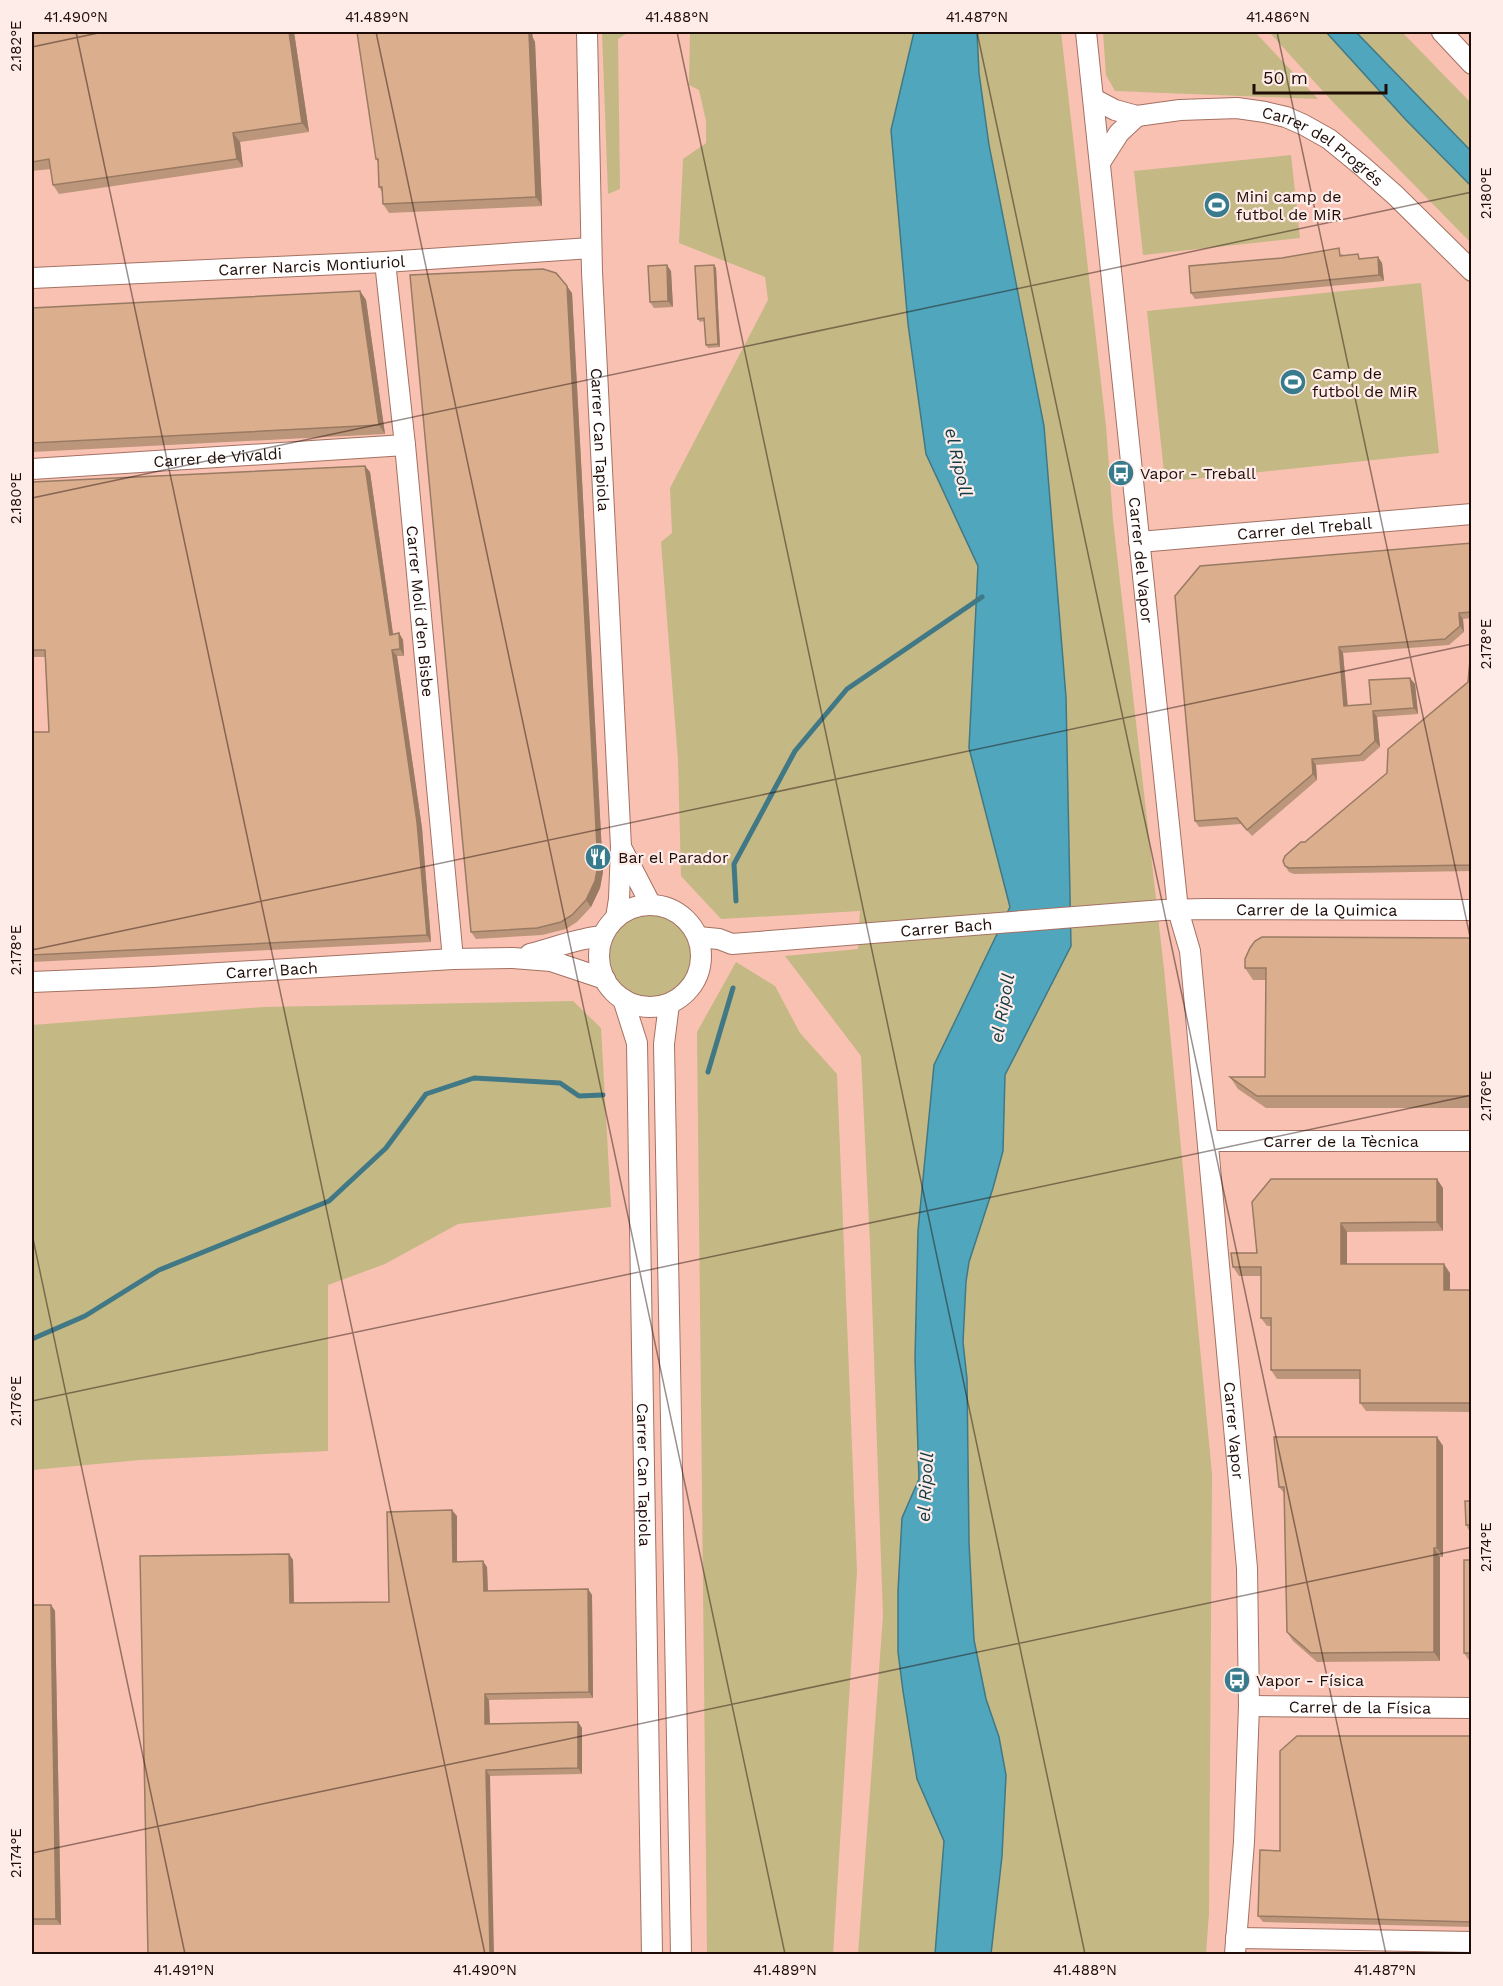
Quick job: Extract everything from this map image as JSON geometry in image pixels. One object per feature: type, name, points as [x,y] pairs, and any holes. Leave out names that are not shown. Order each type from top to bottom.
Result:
[{"type":"street","name":"Carrer Can Tapiola","points":[[587,32],[591,248],[621,847],[616,918]]},
{"type":"street","name":"Carrer del Vapor","points":[[1086,32],[1139,542],[1170,910]]},
{"type":"street","points":[[1442,32],[1472,64]]},
{"type":"street","name":"Carrer del Progrés","points":[[1094,99],[1115,110],[1137,116],[1180,110],[1237,108],[1265,112],[1304,125],[1329,139],[1362,166],[1395,195],[1472,271]]},
{"type":"street","points":[[1101,161],[1119,133],[1137,116]]},
{"type":"street","name":"Carrer Narcis Montiuriol","points":[[32,278],[385,262],[591,248]]},
{"type":"street","name":"Carrer Molí d'en Bisbe","points":[[385,262],[405,445],[453,959]]},
{"type":"street","name":"Carrer de Vivaldi","points":[[32,469],[405,445]]},
{"type":"street","name":"Carrer del Treball","points":[[1139,542],[1472,514]]},
{"type":"street","name":"Carrer Can Tapiola","points":[[621,847],[651,905]]},
{"type":"street","points":[[651,905],[663,907],[686,919],[698,937],[701,948],[700,966],[689,989],[669,1004],[653,1007],[638,1006],[622,999],[612,990],[604,979],[599,950],[603,936],[616,918],[638,906],[651,905]]},
{"type":"street","name":"Carrer Bach","points":[[698,937],[719,939],[732,944],[1170,910]]},
{"type":"street","name":"Carrer de la Quimica","points":[[1170,910],[1472,910]]},
{"type":"street","name":"Carrer Vapor","points":[[1170,910],[1190,951],[1247,1568],[1249,1706],[1244,1842],[1235,1946]]},
{"type":"street","name":"Carrer Bach","points":[[513,958],[586,937],[603,936]]},
{"type":"street","points":[[700,966],[732,944]]},
{"type":"street","name":"Carrer Bach","points":[[32,982],[165,977],[453,959],[513,958],[551,961],[604,979]]},
{"type":"street","name":"Carrer Can Tapiola","points":[[622,999],[637,1043],[652,1954]]},
{"type":"street","name":"Carrer Can Tapiola","points":[[669,1004],[664,1056],[681,1954]]},
{"type":"street","name":"Carrer de la Tècnica","points":[[1209,1141],[1472,1141]]},
{"type":"street","name":"Carrer de la Física","points":[[1249,1706],[1472,1708]]},
{"type":"street","points":[[1235,1946],[1472,1942]]},
{"type":"shaded area","points":[[602,32],[629,32],[618,39],[620,189],[608,194]]},
{"type":"shaded area","points":[[690,32],[914,32],[926,454],[978,566],[969,748],[1010,907],[934,1065],[918,1231],[915,1340],[919,1479],[902,1518],[898,1591],[898,1652],[917,1779],[944,1841],[935,1954],[858,1954],[883,1616],[861,1056],[785,956],[858,949],[860,911],[721,919],[681,876],[678,760],[661,542],[672,533],[670,488],[768,300],[765,277],[679,243],[683,159],[706,143],[706,121],[699,90],[689,85]]},
{"type":"shaded area","points":[[977,32],[1061,32],[1164,969],[1212,1474],[1209,1913],[1206,1954],[991,1954],[1002,1856],[1006,1775],[999,1737],[986,1699],[974,1640],[969,1542],[967,1379],[963,1342],[964,1303],[969,1262],[1003,1151],[1005,1075],[1071,946],[1066,697],[1044,426],[989,145],[979,73]]},
{"type":"shaded area","points":[[1103,32],[1255,32],[1318,99],[1115,91],[1106,75]]},
{"type":"shaded area","points":[[1269,32],[1326,32],[1406,120],[1471,186],[1471,243],[1331,100]]},
{"type":"shaded area","points":[[1356,32],[1402,32],[1471,103],[1471,151]]},
{"type":"shaded area","name":"Mini camp de futbol de MiR","points":[[1291,155],[1300,238],[1143,255],[1134,171]]},
{"type":"shaded area","name":"Camp de futbol de MiR","points":[[1421,283],[1439,453],[1165,482],[1147,311]]},
{"type":"shaded area","points":[[650,914],[673,921],[685,933],[692,956],[685,979],[673,991],[650,998],[627,991],[615,979],[608,956],[615,933],[627,921]]},
{"type":"shaded area","points":[[736,962],[775,986],[800,1033],[837,1074],[857,1571],[833,1954],[707,1954],[697,1032]]},
{"type":"shaded area","points":[[573,1001],[601,1028],[611,1207],[458,1224],[385,1264],[328,1285],[328,1451],[140,1460],[32,1470],[32,1025],[263,1007]]},
{"type":"water","name":"el Ripoll","points":[[914,32],[977,32],[979,73],[989,145],[1044,426],[1066,697],[1071,946],[1005,1075],[1003,1151],[969,1262],[966,1282],[963,1342],[967,1379],[969,1542],[974,1640],[986,1699],[999,1737],[1006,1775],[1002,1856],[991,1954],[935,1954],[944,1841],[917,1779],[898,1652],[898,1591],[902,1518],[919,1479],[915,1359],[918,1231],[934,1065],[1010,907],[969,748],[978,566],[926,454],[908,324],[891,130]]},
{"type":"water","points":[[1326,32],[1356,32],[1471,151],[1471,186],[1406,120]]},
{"type":"building","points":[[32,32],[289,32],[302,123],[233,133],[237,159],[53,185],[49,159],[32,162]]},
{"type":"building","points":[[357,32],[529,33],[536,197],[383,204]]},
{"type":"building","points":[[1339,248],[1340,256],[1358,254],[1359,259],[1378,257],[1379,275],[1191,293],[1189,266],[1282,258]]},
{"type":"building","points":[[667,265],[668,301],[650,302],[648,266]]},
{"type":"building","points":[[714,265],[718,344],[706,345],[704,318],[698,319],[695,266]]},
{"type":"building","points":[[543,269],[556,273],[567,286],[598,865],[595,881],[586,900],[572,915],[561,922],[537,928],[471,932],[410,275]]},
{"type":"building","points":[[360,291],[379,425],[32,443],[32,308]]},
{"type":"building","points":[[365,466],[390,635],[399,633],[400,649],[392,650],[417,822],[427,935],[32,955],[32,732],[49,732],[45,650],[32,650],[32,482]]},
{"type":"building","points":[[1472,543],[1472,612],[1459,613],[1460,626],[1445,639],[1339,647],[1344,706],[1371,704],[1369,680],[1410,678],[1414,708],[1373,711],[1375,741],[1360,755],[1312,759],[1313,774],[1247,830],[1237,818],[1195,821],[1175,596],[1200,566]]},
{"type":"building","points":[[1472,659],[1472,865],[1289,868],[1285,866],[1283,861],[1285,856],[1387,773],[1388,749],[1468,682]]},
{"type":"building","points":[[1262,937],[1472,938],[1472,1096],[1257,1096],[1230,1077],[1265,1077],[1266,968],[1245,968],[1245,959],[1250,948]]},
{"type":"building","points":[[1271,1179],[1437,1179],[1437,1222],[1341,1223],[1341,1264],[1444,1264],[1444,1290],[1472,1290],[1472,1403],[1360,1403],[1360,1370],[1271,1370],[1271,1318],[1261,1318],[1261,1267],[1233,1267],[1231,1253],[1257,1253],[1252,1202]]},
{"type":"building","points":[[1274,1437],[1437,1437],[1434,1652],[1311,1653],[1287,1632],[1284,1487],[1279,1487]]},
{"type":"building","points":[[1470,1481],[1472,1481],[1472,1653],[1464,1653],[1464,1560],[1471,1560],[1470,1525],[1466,1525],[1465,1501],[1470,1501]]},
{"type":"building","points":[[452,1510],[453,1562],[483,1561],[484,1591],[588,1589],[589,1692],[485,1694],[485,1724],[578,1722],[578,1768],[486,1770],[490,1954],[148,1954],[140,1556],[289,1554],[290,1603],[389,1602],[387,1512]]},
{"type":"building","points":[[32,1605],[51,1605],[56,1919],[32,1919]]},
{"type":"building","points":[[1297,1736],[1472,1736],[1472,1922],[1258,1916],[1260,1850],[1280,1851],[1280,1751]]},
{"type":"waterway","points":[[736,901],[734,864],[795,751],[847,689],[982,597]]},
{"type":"waterway","points":[[708,1072],[733,988]]},
{"type":"waterway","points":[[32,1339],[85,1316],[159,1270],[329,1201],[386,1148],[426,1094],[474,1078],[560,1083],[579,1096],[603,1095]]},
{"type":"place","name":"Mini camp de futbol de MiR","points":[[1217,205]]},
{"type":"place","name":"Camp de futbol de MiR","points":[[1293,382]]},
{"type":"place","name":"Vapor - Treball","points":[[1121,473]]},
{"type":"place","name":"Bar el Parador","points":[[598,857]]},
{"type":"place","name":"Vapor - Física","points":[[1237,1680]]}]
